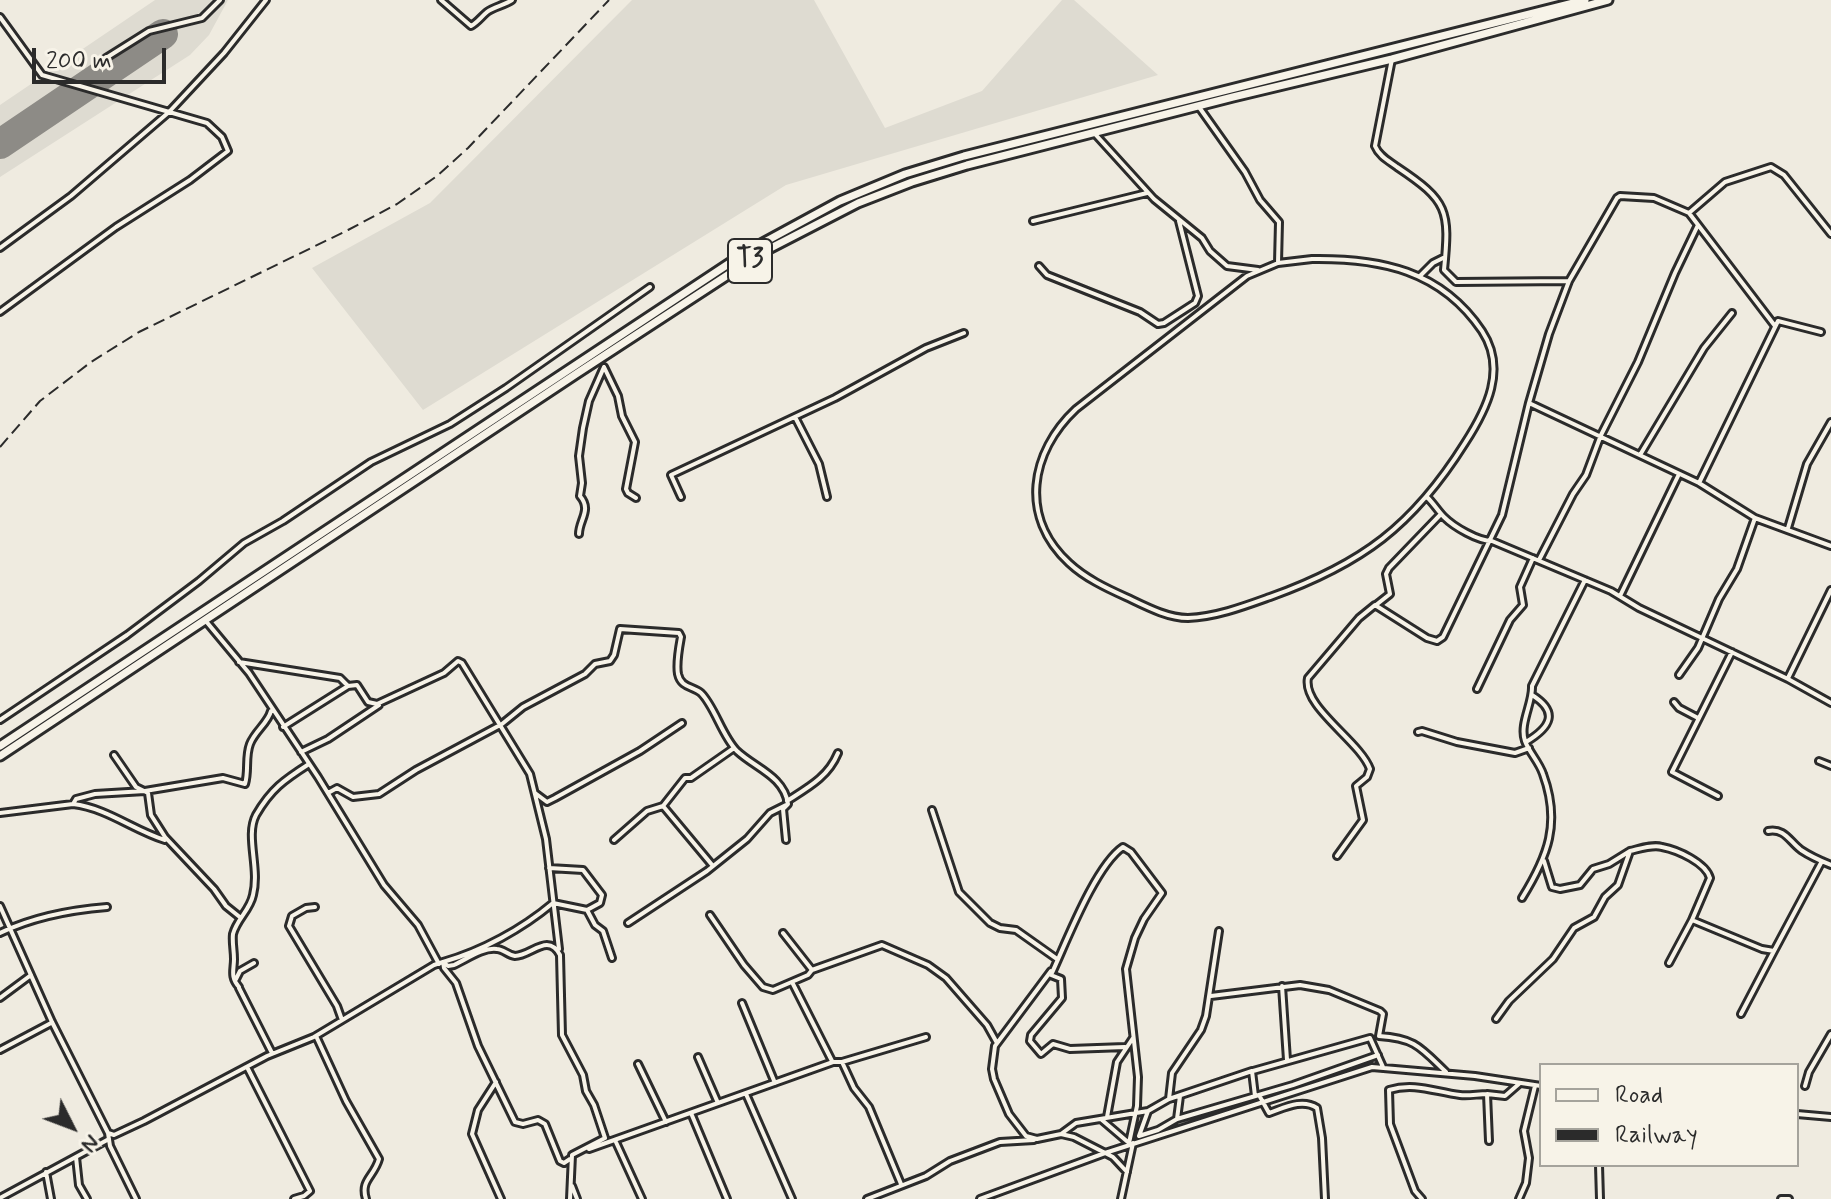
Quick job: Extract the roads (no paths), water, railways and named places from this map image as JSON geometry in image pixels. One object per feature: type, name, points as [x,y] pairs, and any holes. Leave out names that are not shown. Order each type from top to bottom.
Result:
[{"type":"highway","name":"T3","points":[[0,746],[735,259],[840,201],[905,174],[964,156],[1585,0]]},
{"type":"highway","name":"T3","points":[[0,756],[763,252],[858,203],[967,165],[1392,59],[1608,0]]},
{"type":"street","points":[[106,58],[149,31],[202,18],[220,0]]},
{"type":"street","points":[[0,248],[71,196],[169,112],[224,53],[266,0]]},
{"type":"street","points":[[441,0],[471,26],[489,10],[501,8],[512,0]]},
{"type":"street","points":[[0,17],[42,75],[207,123],[222,137],[228,151],[190,180],[116,227],[0,312]]},
{"type":"street","points":[[1392,59],[1375,146],[1380,154],[1425,186],[1442,205],[1447,224],[1444,270],[1456,282],[1569,281]]},
{"type":"street","points":[[1198,105],[1245,172],[1258,198],[1279,222],[1278,263]]},
{"type":"street","points":[[1094,132],[1148,193],[1202,238],[1210,251],[1227,266],[1258,270]]},
{"type":"street","points":[[1689,213],[1725,182],[1771,167],[1784,175],[1831,234]]},
{"type":"street","points":[[1033,221],[1148,193]]},
{"type":"street","points":[[1375,605],[1427,638],[1440,640],[1492,541],[1506,502],[1549,334],[1569,281],[1620,196],[1654,198],[1689,213],[1775,326]]},
{"type":"street","points":[[1039,266],[1047,275],[1140,312],[1158,324],[1164,323],[1195,303],[1198,296],[1179,221]]},
{"type":"street","points":[[1477,689],[1510,620],[1523,605],[1520,587],[1586,475],[1601,435],[1638,362],[1698,225]]},
{"type":"street","points":[[1420,276],[1433,263],[1445,257]]},
{"type":"street","points":[[1312,259],[1349,260],[1390,265],[1420,276],[1453,300],[1476,323],[1490,346],[1492,391],[1483,415],[1427,497],[1386,536],[1336,571],[1262,600],[1200,616],[1170,615],[1133,601],[1069,564],[1042,525],[1037,507],[1039,468],[1055,433],[1076,409],[1258,270],[1278,263],[1312,259]]},
{"type":"street","points":[[0,720],[127,635],[244,543],[283,521],[371,462],[450,424],[650,287]]},
{"type":"street","points":[[1640,455],[1704,348],[1732,313]]},
{"type":"street","points":[[1699,483],[1775,326],[1781,321],[1821,332]]},
{"type":"street","points":[[681,497],[671,475],[835,398],[899,361],[964,333]]},
{"type":"street","points":[[601,357],[618,396],[622,416],[635,442],[626,489],[636,498]]},
{"type":"street","points":[[579,534],[586,514],[580,496],[579,456],[589,401],[604,367]]},
{"type":"street","points":[[1529,403],[1699,483],[1755,518],[1831,546]]},
{"type":"street","points":[[795,417],[819,464],[827,497]]},
{"type":"street","points":[[1788,528],[1807,464],[1831,422]]},
{"type":"street","points":[[1620,596],[1679,474]]},
{"type":"street","points":[[1427,497],[1438,506],[1441,514],[1469,533],[1620,596],[1831,703]]},
{"type":"street","points":[[1337,856],[1363,820],[1355,787],[1367,777],[1370,769],[1361,752],[1329,721],[1310,692],[1307,680],[1365,612],[1390,594],[1386,574],[1389,568],[1441,514]]},
{"type":"street","points":[[1679,675],[1694,656],[1719,599],[1744,554],[1755,518]]},
{"type":"street","points":[[1522,898],[1544,859],[1551,838],[1548,791],[1541,768],[1526,742],[1525,725],[1534,680],[1585,580]]},
{"type":"street","points":[[1788,679],[1831,590]]},
{"type":"street","points":[[205,620],[267,701],[283,727],[328,793],[384,885],[414,920],[456,983],[468,1024],[515,1122],[523,1124],[538,1120],[545,1124],[560,1161],[564,1163],[605,1138],[586,1091],[583,1075],[562,1035],[560,955],[549,868],[530,774],[466,668],[458,661],[444,673],[371,704],[357,685],[348,686],[283,727]]},
{"type":"street","points":[[328,793],[337,788],[353,797],[379,794],[416,770],[501,724],[523,707],[585,674],[595,664],[610,661],[620,629],[679,633],[678,673],[684,685],[700,693],[734,748],[782,787],[787,802],[783,809],[786,840]]},
{"type":"street","points":[[1718,796],[1672,772],[1732,652]]},
{"type":"street","points":[[239,662],[340,678],[348,686]]},
{"type":"street","points":[[1526,742],[1544,728],[1549,712],[1547,704],[1532,695]]},
{"type":"street","points":[[73,804],[76,799],[95,794],[145,791],[223,778],[245,784],[249,746],[272,713],[267,701]]},
{"type":"street","points":[[300,752],[366,716],[384,701]]},
{"type":"street","points":[[1674,702],[1698,718]]},
{"type":"street","points":[[535,793],[547,802],[640,751],[682,723]]},
{"type":"street","points":[[1418,732],[1515,753],[1527,747],[1530,750]]},
{"type":"street","points":[[614,840],[647,811],[663,806],[685,778],[691,778],[734,748]]},
{"type":"street","points":[[628,923],[713,866],[747,839],[770,813],[821,779],[832,767],[838,753]]},
{"type":"street","points":[[114,755],[136,787],[148,793],[151,815],[168,840],[226,906],[241,918]]},
{"type":"street","points":[[1819,761],[1831,766]]},
{"type":"street","points":[[239,987],[232,970],[233,935],[253,897],[256,877],[252,827],[256,815],[276,786],[309,764]]},
{"type":"street","points":[[0,813],[73,804],[103,811],[133,828],[168,840]]},
{"type":"street","points":[[663,806],[713,866]]},
{"type":"street","points":[[932,810],[959,892],[990,923],[1016,930],[1057,961]]},
{"type":"street","points":[[1768,831],[1784,833],[1798,848],[1831,865]]},
{"type":"street","points":[[1544,859],[1552,887],[1570,888],[1584,882],[1593,869],[1609,864],[1630,851],[1659,845],[1697,862],[1707,870],[1710,878],[1669,963]]},
{"type":"street","points":[[1121,1199],[1138,1085],[1135,1036],[1126,981],[1127,964],[1144,919],[1162,893],[1126,848],[1117,851],[1101,875],[1057,961],[1051,975],[1061,979],[1062,998],[1031,1035],[1030,1041],[1041,1054],[1053,1044],[1070,1049],[1125,1047]]},
{"type":"street","points":[[1496,1019],[1509,1001],[1553,959],[1574,928],[1594,917],[1605,897],[1618,885],[1630,851]]},
{"type":"street","points":[[1741,1014],[1822,861]]},
{"type":"street","points":[[0,1198],[108,1136],[144,1121],[272,1053],[316,1036],[441,963],[522,926],[553,903],[587,910],[600,903],[602,895],[583,870],[549,868]]},
{"type":"street","points":[[0,906],[136,1199]]},
{"type":"street","points":[[0,933],[29,920],[107,907]]},
{"type":"street","points":[[315,907],[292,916],[289,926],[337,1006],[342,1020]]},
{"type":"street","points":[[587,910],[595,925],[603,931],[612,958]]},
{"type":"street","points":[[710,915],[763,987],[773,990],[808,975],[812,970],[835,964],[874,946],[889,947],[928,965],[946,978],[991,1030],[997,1043]]},
{"type":"street","points":[[1692,920],[1774,951]]},
{"type":"street","points":[[1169,1099],[1172,1073],[1201,1030],[1211,996],[1219,931]]},
{"type":"street","points":[[783,933],[812,970]]},
{"type":"street","points":[[441,963],[454,965],[495,948],[518,955],[541,945],[553,946],[560,955]]},
{"type":"street","points":[[1037,1139],[1022,1133],[1001,1098],[992,1069],[993,1049],[1057,961]]},
{"type":"street","points":[[254,963],[236,977],[272,1053]]},
{"type":"street","points":[[0,998],[31,975]]},
{"type":"street","points":[[792,982],[833,1062]]},
{"type":"street","points":[[1211,996],[1282,986],[1322,988],[1376,1009],[1383,1014],[1379,1036],[1395,1037],[1424,1048],[1448,1074]]},
{"type":"street","points":[[1282,986],[1287,1060]]},
{"type":"street","points":[[742,1003],[775,1083]]},
{"type":"street","points":[[0,1050],[52,1022]]},
{"type":"street","points":[[1805,1086],[1809,1072],[1831,1034]]},
{"type":"street","points":[[316,1036],[346,1101],[379,1159],[375,1173],[365,1182],[363,1189],[366,1199]]},
{"type":"street","points":[[1107,1117],[1116,1065],[1135,1036]]},
{"type":"street","points":[[572,1156],[833,1062],[926,1037]]},
{"type":"street","points":[[867,1199],[1000,1142],[1061,1134],[1076,1123],[1148,1111],[1169,1099],[1252,1071],[1370,1038],[1383,1067]]},
{"type":"street","points":[[1139,1136],[1177,1119],[1378,1055]]},
{"type":"street","points":[[698,1057],[718,1103]]},
{"type":"street","points":[[842,1062],[854,1088],[874,1116],[901,1184]]},
{"type":"street","points":[[638,1064],[666,1122]]},
{"type":"street","points":[[247,1067],[310,1191],[294,1199]]},
{"type":"street","points":[[980,1199],[1131,1144],[1367,1068],[1383,1067],[1538,1085],[1524,1131],[1529,1158],[1526,1183],[1519,1199]]},
{"type":"street","points":[[1252,1071],[1257,1096],[1268,1113],[1300,1103],[1317,1108],[1325,1199]]},
{"type":"street","points":[[496,1082],[478,1110],[472,1134],[501,1199]]},
{"type":"street","points":[[1422,1199],[1415,1191],[1390,1124],[1389,1090],[1431,1087],[1456,1094],[1505,1096],[1520,1083]]},
{"type":"street","points":[[746,1094],[792,1199]]},
{"type":"street","points":[[1487,1094],[1489,1141]]},
{"type":"street","points":[[1177,1119],[1180,1096]]},
{"type":"street","points":[[1131,1144],[1139,1136],[1148,1111]]},
{"type":"street","points":[[691,1113],[727,1199]]},
{"type":"street","points":[[1799,1114],[1831,1117]]},
{"type":"street","points":[[1100,1118],[1131,1144]]},
{"type":"street","points":[[1061,1134],[1105,1153],[1127,1172]]},
{"type":"street","points":[[615,1140],[642,1199]]},
{"type":"street","points":[[570,1199],[572,1156]]},
{"type":"street","points":[[76,1157],[79,1185],[87,1199]]},
{"type":"street","points":[[1599,1167],[1600,1199]]},
{"type":"street","points":[[46,1172],[51,1199]]},
{"type":"street","points":[[571,1183],[577,1199]]},
{"type":"street","points":[[1781,1199],[1789,1199]]},
{"type":"railway","points":[[0,447],[40,401],[91,362],[139,332],[348,230],[397,204],[437,176],[468,148],[609,0]]}]
